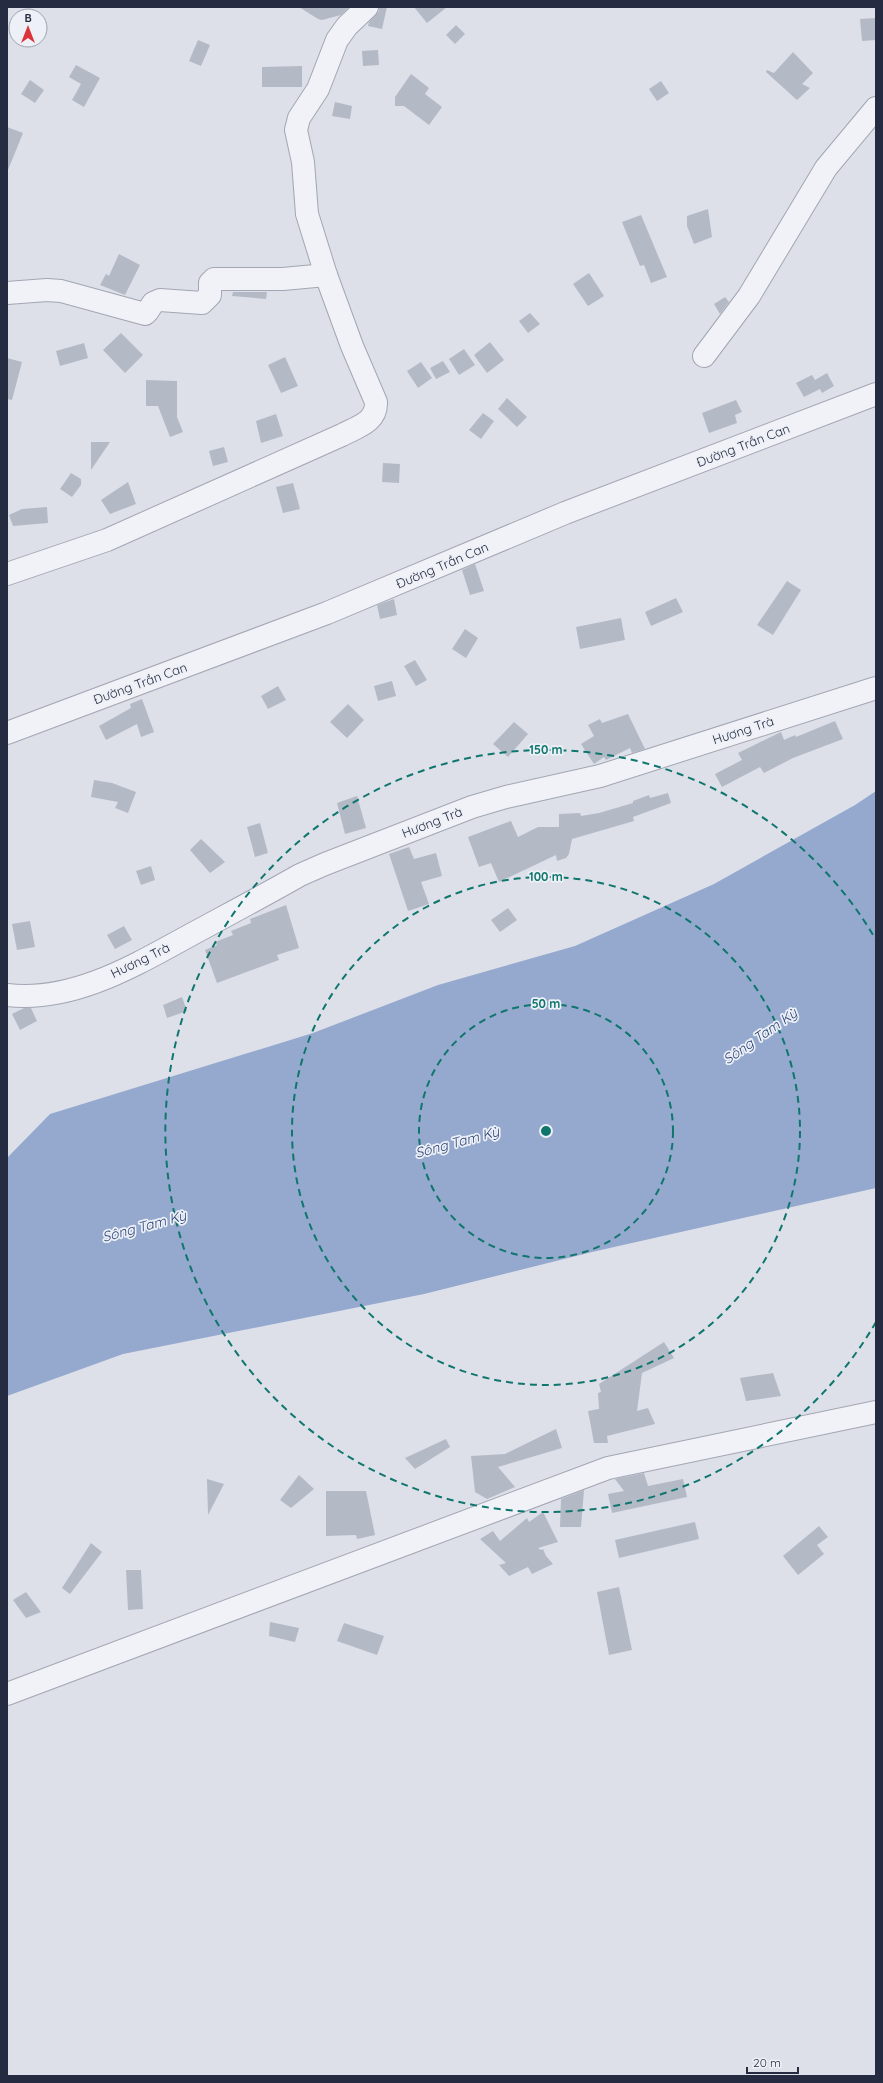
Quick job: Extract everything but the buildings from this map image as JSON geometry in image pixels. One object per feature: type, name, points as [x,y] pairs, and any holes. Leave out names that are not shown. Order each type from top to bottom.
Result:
[{"type":"street","points":[[7,574],[107,540],[244,480],[369,421],[374,416],[377,410],[376,402],[352,346],[326,275],[307,214],[303,162],[296,130],[300,118],[318,89],[337,40],[347,26],[367,7]]},
{"type":"street","points":[[704,356],[749,296],[826,168],[876,108]]},
{"type":"street","points":[[7,294],[61,291],[145,314],[153,303],[160,300],[202,302],[210,295],[210,283],[214,279],[283,279],[326,275]]},
{"type":"street","name":"Đường Trần Can","points":[[7,732],[327,613],[565,513],[876,394]]},
{"type":"street","name":"Hương Trà","points":[[7,996],[40,996],[59,992],[128,968],[325,864],[472,807],[506,797],[580,782],[876,688]]},
{"type":"street","points":[[7,1694],[608,1468],[876,1412]]},
{"type":"water","name":"Sông Tam Kỳ","points":[[876,791],[876,1188],[592,1252],[424,1294],[123,1354],[7,1396],[7,1158],[50,1114],[313,1033],[438,985],[575,946],[714,884],[855,805]]}]
